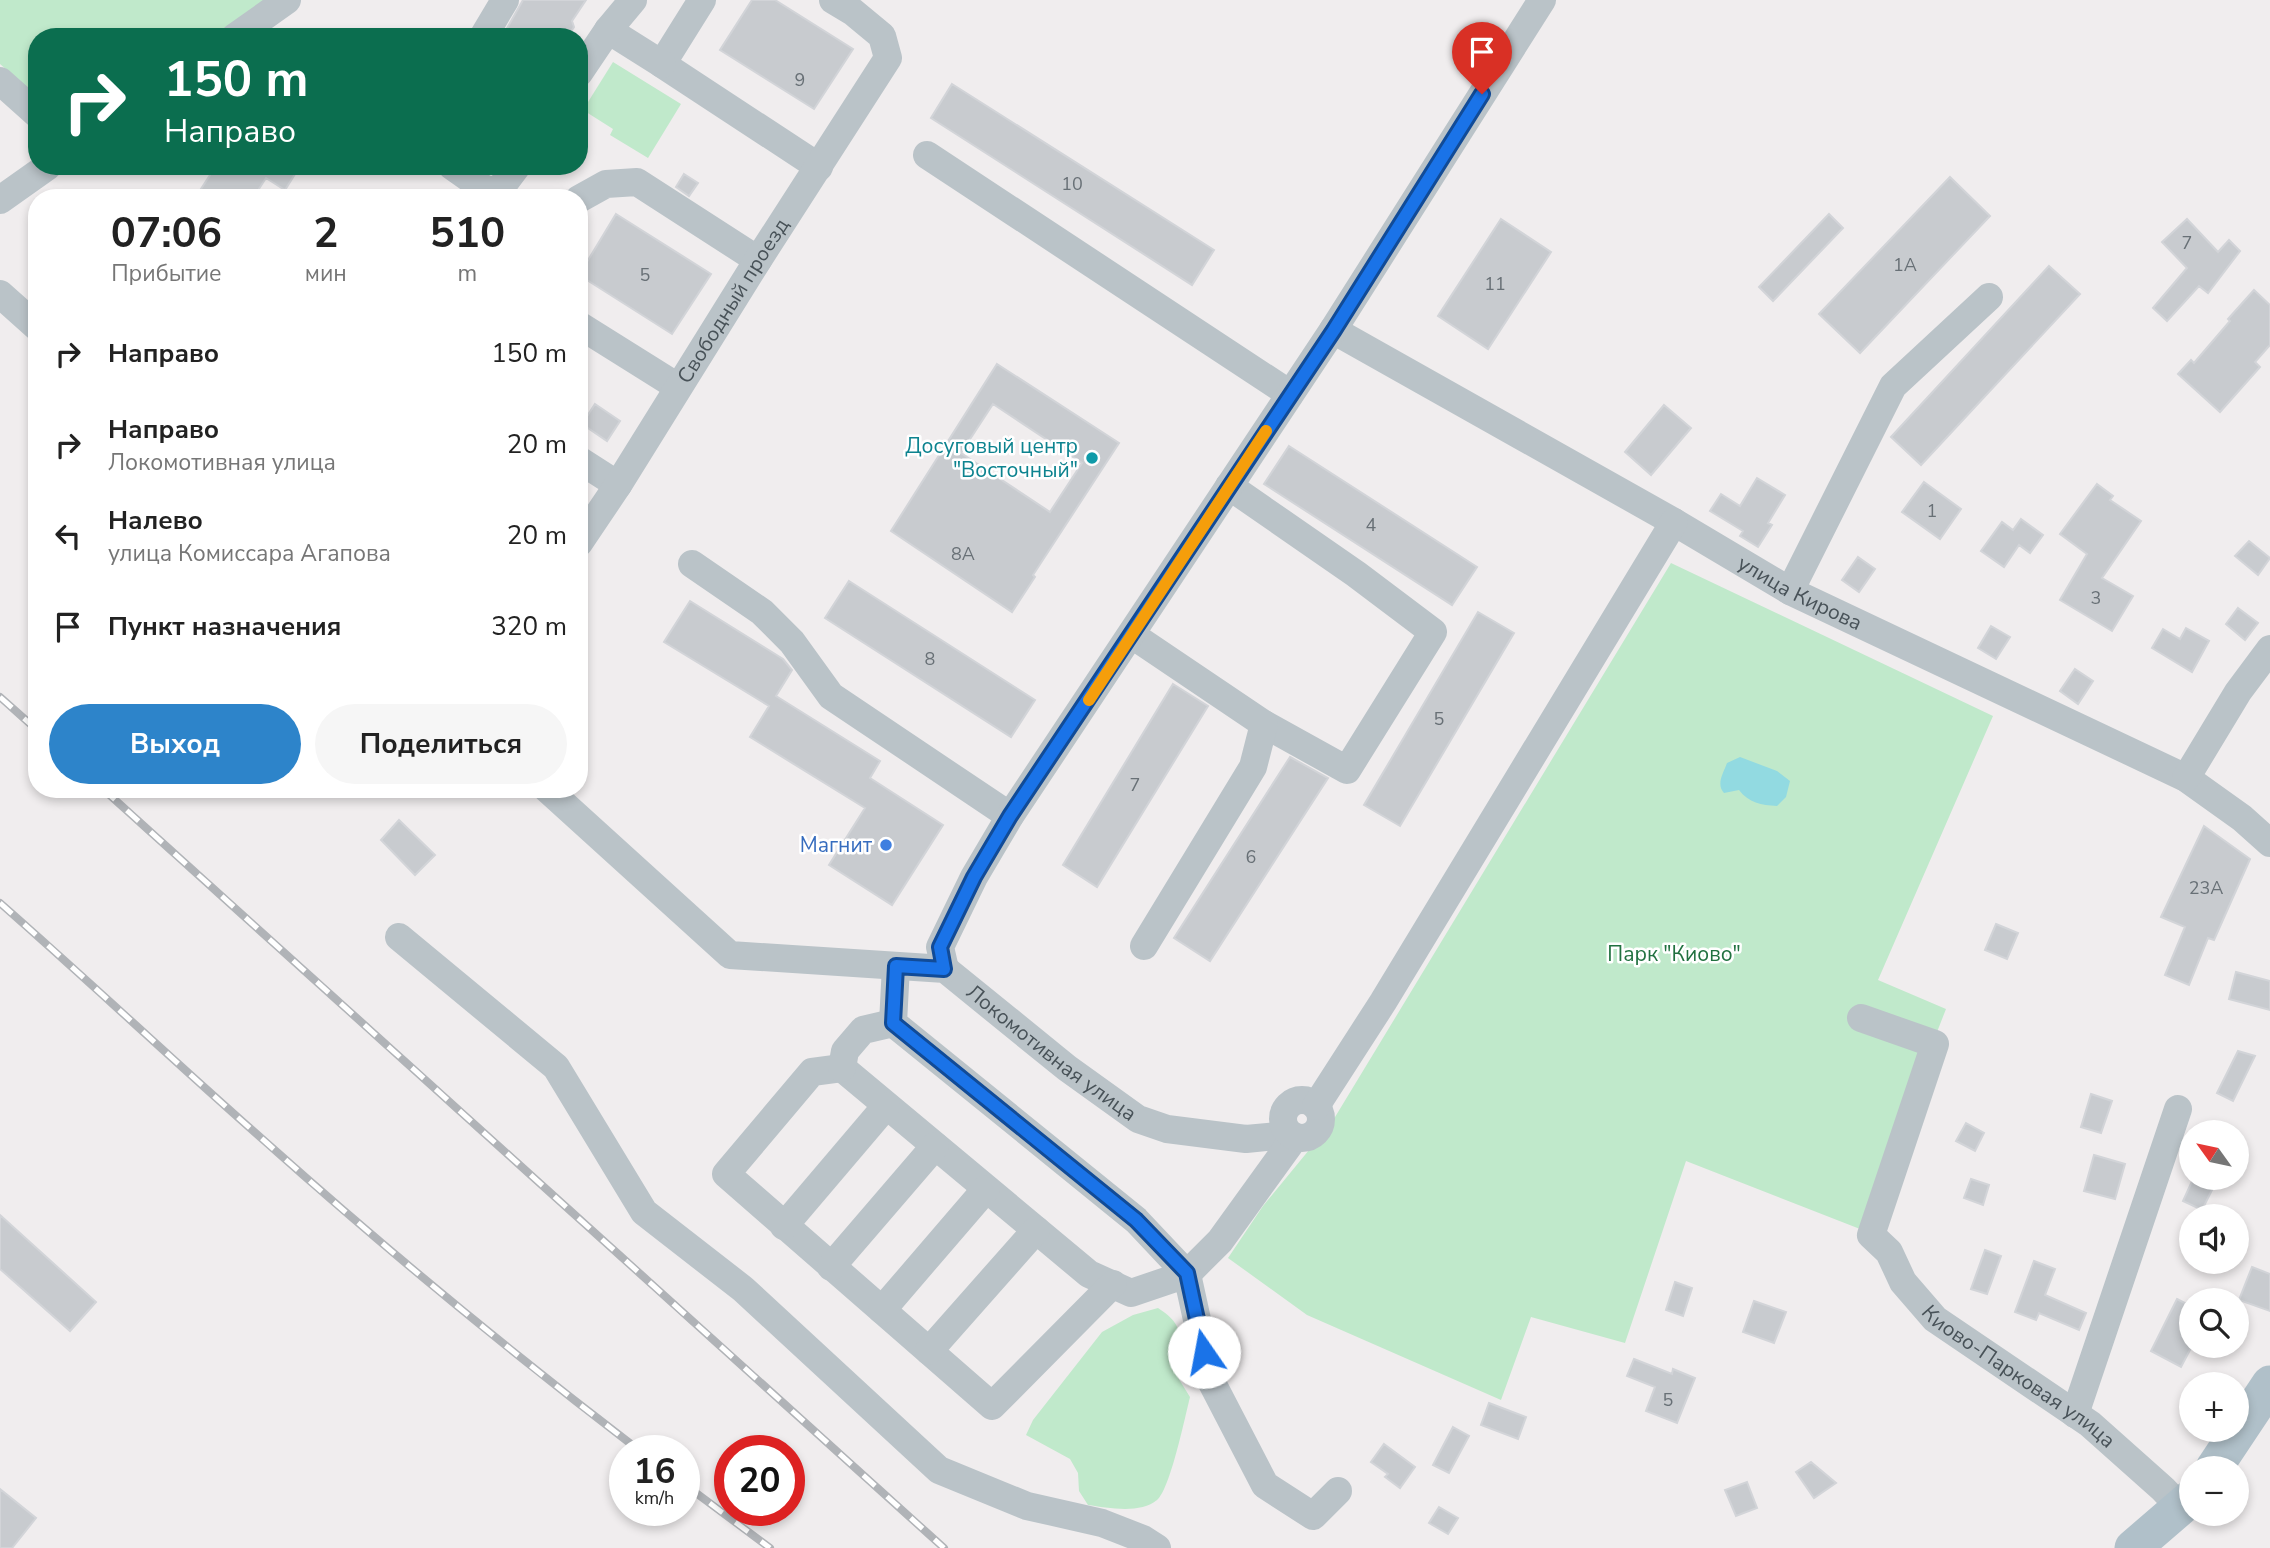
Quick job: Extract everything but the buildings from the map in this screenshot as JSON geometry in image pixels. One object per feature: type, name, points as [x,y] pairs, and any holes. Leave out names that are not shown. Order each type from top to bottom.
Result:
[{"type":"main road","points":[[2222,1456],[2270,1384]]},
{"type":"main road","points":[[2133,1548],[2179,1509]]},
{"type":"street","points":[[248,28],[287,0]]},
{"type":"street","points":[[488,28],[505,0]]},
{"type":"street","points":[[588,60],[633,0]]},
{"type":"street","points":[[662,64],[702,0]]},
{"type":"street","name":"Свободный проезд","points":[[588,530],[888,58],[882,36],[853,12],[833,0]]},
{"type":"street","points":[[557,798],[730,955],[944,969],[940,947],[974,877],[1010,816],[1334,330],[1542,0]]},
{"type":"street","points":[[608,30],[819,167]]},
{"type":"street","points":[[0,81],[28,106]]},
{"type":"street","points":[[927,155],[1290,394]]},
{"type":"street","points":[[0,200],[35,175]]},
{"type":"street","points":[[465,175],[485,189]]},
{"type":"street","points":[[588,194],[606,184],[637,182],[758,260]]},
{"type":"street","points":[[0,294],[28,319]]},
{"type":"street","points":[[1790,591],[1893,386],[1989,297]]},
{"type":"street","name":"улица Кирова","points":[[1334,330],[1674,522],[1790,591],[2186,778],[2242,818],[2270,843]]},
{"type":"street","points":[[588,331],[678,387]]},
{"type":"street","points":[[588,466],[618,485]]},
{"type":"street","points":[[1132,635],[1264,724],[1347,769],[1433,632],[1356,574],[1230,486]]},
{"type":"street","name":"Локомотивная улица","points":[[944,969],[1067,1068],[1138,1119],[1167,1129],[1246,1139],[1290,1134],[1309,1137],[1320,1127],[1322,1120],[1316,1106],[1383,1002],[1674,522]]},
{"type":"street","points":[[692,565],[762,612],[792,642],[831,696],[1010,816]]},
{"type":"street","points":[[2186,778],[2238,691],[2270,649]]},
{"type":"street","points":[[1144,946],[1253,766],[1264,724]]},
{"type":"street","points":[[399,937],[556,1067],[644,1212],[743,1289],[939,1469],[1027,1506],[1102,1523],[1143,1539],[1157,1548]]},
{"type":"street","points":[[893,1023],[896,966]]},
{"type":"street","name":"Киово-Парковая улица","points":[[1860,1018],[1935,1044],[1871,1235],[1889,1252],[1903,1282],[1935,1319],[2090,1424],[2163,1489],[2179,1499]]},
{"type":"street","points":[[842,1068],[845,1051],[863,1030],[893,1023]]},
{"type":"street","points":[[893,1023],[1136,1220],[1187,1273],[1210,1379],[1265,1485],[1313,1516],[1338,1491]]},
{"type":"street","points":[[1113,1284],[992,1406],[726,1174],[812,1072],[842,1068],[1089,1273],[1113,1284],[1131,1293],[1187,1273],[1220,1241],[1290,1134]]},
{"type":"street","points":[[784,1226],[886,1106]]},
{"type":"street","points":[[2075,1414],[2178,1109]]},
{"type":"street","points":[[831,1267],[935,1146]]},
{"type":"street","points":[[882,1310],[986,1189]]},
{"type":"street","points":[[929,1351],[1036,1230]]},
{"type":"green space","points":[[0,0],[283,0],[241,28],[28,28],[28,88],[0,64]]},
{"type":"green space","points":[[613,62],[681,104],[648,158],[610,135],[613,129],[588,113],[588,102]]},
{"type":"green space","name":"Парк \"Киово\"","points":[[1671,563],[1993,716],[1878,980],[1946,1009],[1860,1229],[1686,1161],[1625,1343],[1531,1317],[1501,1400],[1307,1315],[1228,1258],[1263,1206],[1332,1122]]},
{"type":"green space","points":[[1158,1308],[1168,1315],[1178,1328],[1172,1368],[1190,1397],[1167,1482],[1157,1500],[1142,1507],[1124,1509],[1088,1505],[1079,1491],[1078,1473],[1070,1459],[1026,1435],[1033,1420],[1102,1332],[1133,1315]]},
{"type":"water","points":[[1740,757],[1777,771],[1790,781],[1786,797],[1777,806],[1756,802],[1739,790],[1724,793],[1720,782],[1727,763]]},
{"type":"railway","points":[[0,697],[28,722]]},
{"type":"railway","points":[[113,798],[944,1548]]},
{"type":"railway","points":[[0,903],[359,1223],[498,1339],[619,1435]]},
{"type":"railway","points":[[700,1496],[770,1548]]},
{"type":"slow traffic","points":[[1089,700],[1266,431]]},
{"type":"place","name":"Досуговый центр \"Восточный\"","points":[[1092,458]]},
{"type":"place","name":"Магнит","points":[[886,845]]},
{"type":"route","points":[[1204,1352],[1187,1273],[1136,1220],[893,1023],[896,966],[944,969],[940,947],[974,877],[1010,816],[1334,330],[1482,94]]}]
